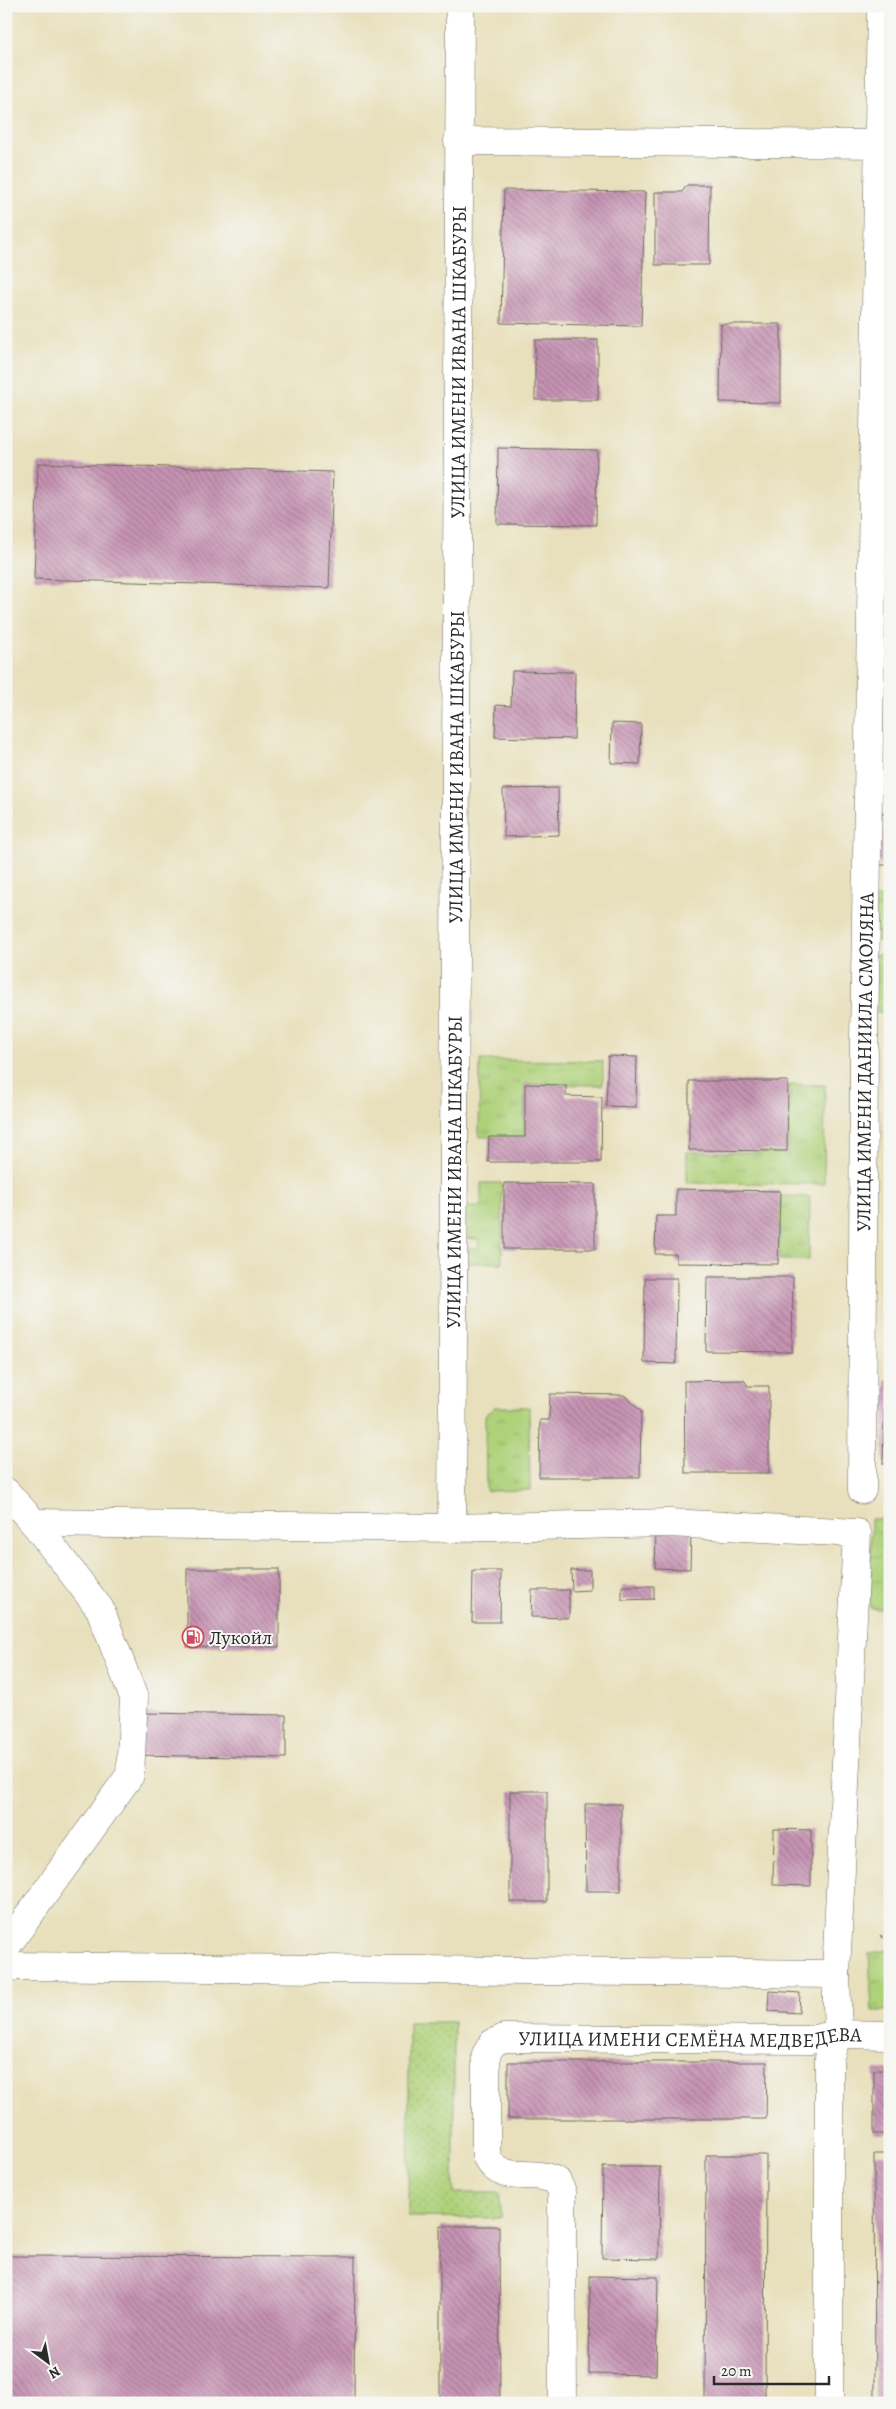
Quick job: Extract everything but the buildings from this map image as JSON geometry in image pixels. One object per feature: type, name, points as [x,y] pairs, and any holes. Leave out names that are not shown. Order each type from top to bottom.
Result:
[{"type":"street","name":"УЛИЦА ИМЕНИ ИВАНА ШКАБУРЫ","points":[[452,1528],[460,6]]},
{"type":"street","name":"УЛИЦА ИМЕНИ ДАНИИЛА СМОЛЯНА","points":[[862,1490],[864,1041],[885,144],[881,6]]},
{"type":"street","points":[[458,141],[885,144]]},
{"type":"street","points":[[6,1492],[34,1523],[100,1608],[134,1698],[130,1775],[6,1947]]},
{"type":"street","points":[[34,1523],[452,1528],[669,1523],[857,1533],[836,1974],[838,2034],[830,2058],[829,2403]]},
{"type":"street","points":[[6,1966],[836,1974]]},
{"type":"street","name":"УЛИЦА ИМЕНИ СЕМЁНА МЕДВЕДЕВА","points":[[562,2403],[562,2192],[557,2181],[545,2175],[503,2174],[492,2168],[486,2156],[486,2054],[493,2043],[504,2038],[810,2040],[838,2034],[890,2035]]},
{"type":"path","points":[[890,1931],[879,1937],[890,1937]]},
{"type":"green space","points":[[887,872],[890,872],[890,1012],[872,1012],[872,955],[883,955],[883,941],[872,940],[871,898],[887,897]]},
{"type":"green space","points":[[480,1060],[603,1061],[603,1085],[525,1084],[524,1137],[479,1137]]},
{"type":"green space","points":[[790,1085],[825,1085],[824,1184],[687,1183],[687,1152],[788,1153]]},
{"type":"green space","points":[[887,1123],[890,1123],[890,1181],[887,1181]]},
{"type":"green space","points":[[481,1183],[502,1183],[502,1263],[464,1263],[464,1248],[479,1248],[478,1239],[464,1238],[464,1207],[481,1207]]},
{"type":"green space","points":[[780,1196],[810,1197],[809,1260],[779,1260]]},
{"type":"green space","points":[[495,1407],[529,1407],[530,1490],[486,1491],[485,1415]]},
{"type":"green space","points":[[871,1519],[890,1519],[890,1610],[870,1608]]},
{"type":"green space","points":[[890,1950],[890,2011],[872,2011],[869,1953]]},
{"type":"green space","points":[[409,2022],[454,2022],[454,2193],[500,2193],[500,2218],[408,2217]]},
{"type":"place","name":"Лукойл","points":[[193,1637]]}]
